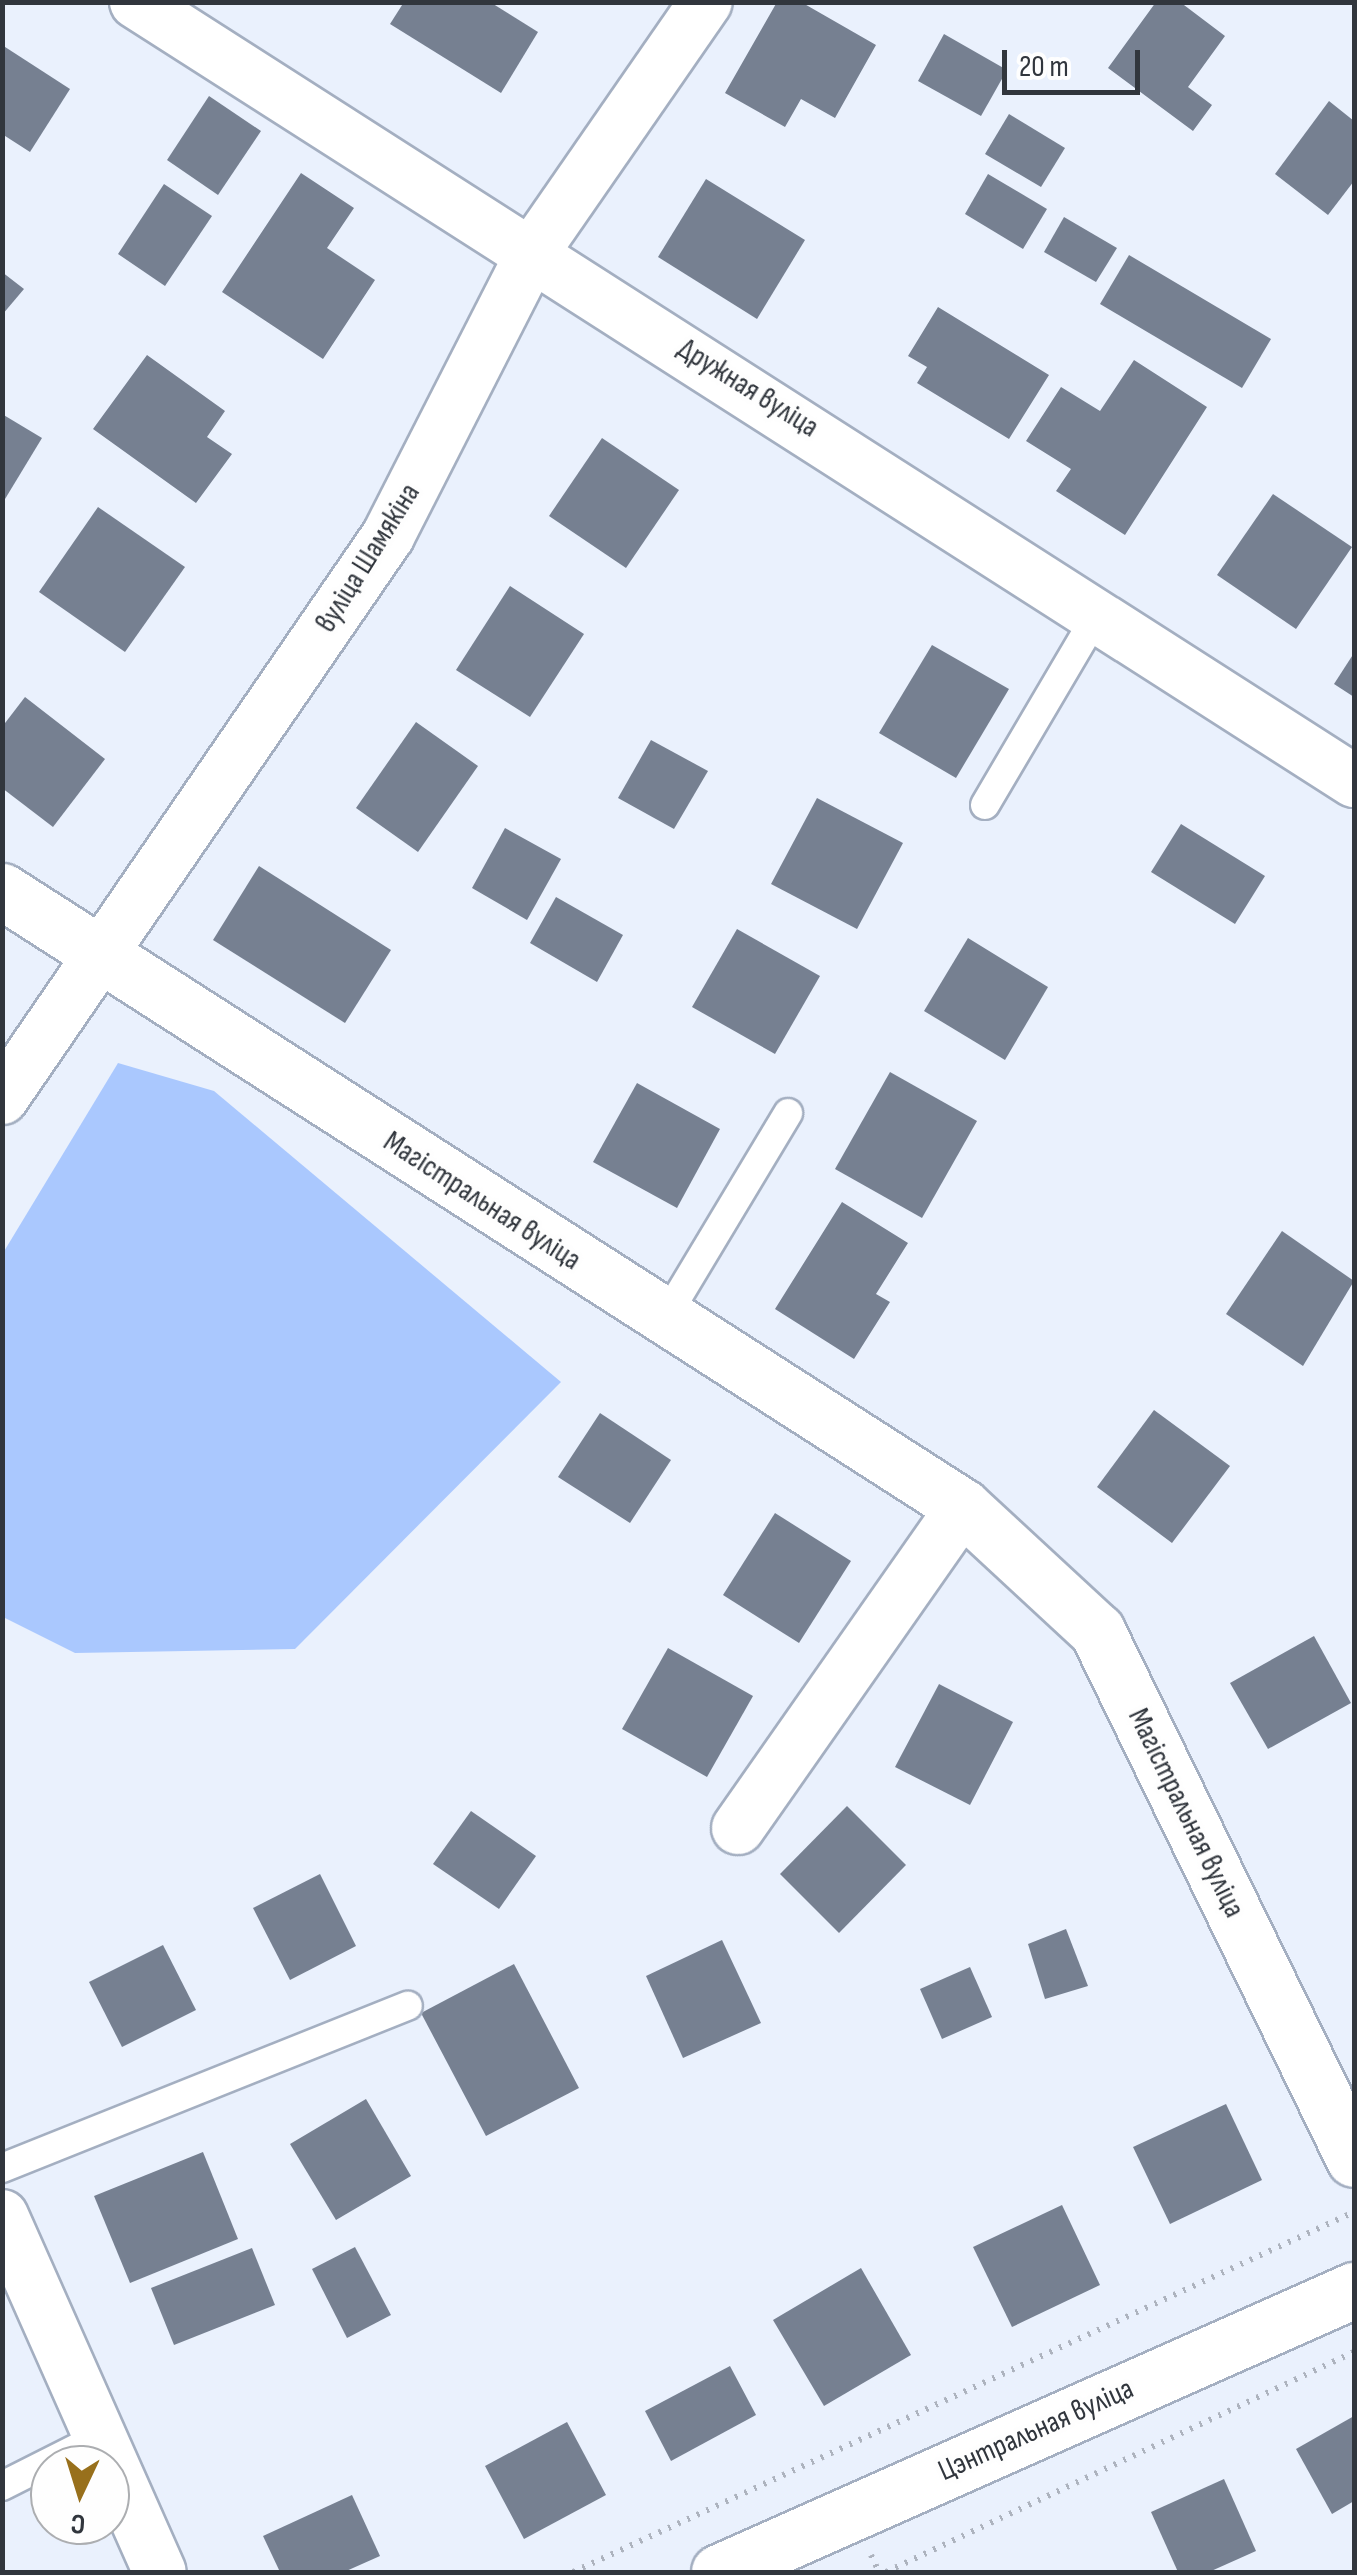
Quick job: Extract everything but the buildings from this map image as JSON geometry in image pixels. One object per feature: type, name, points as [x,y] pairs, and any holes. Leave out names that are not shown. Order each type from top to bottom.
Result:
[{"type":"street","name":"Дружная вуліца","points":[[136,2],[863,460],[1093,622],[1354,781]]},
{"type":"street","name":"вуліца Шамякіна","points":[[2,1098],[388,536],[532,252],[706,2]]},
{"type":"street","name":"Магістральная вуліца","points":[[2,891],[963,1508],[1097,1630],[1354,2159]]},
{"type":"street","points":[[738,1828],[963,1508]]},
{"type":"street","points":[[2,2216],[160,2572]]},
{"type":"street","name":"Цэнтральная вуліца","points":[[719,2572],[801,2555],[1354,2290]]},
{"type":"lane","points":[[984,805],[1093,622]]},
{"type":"lane","points":[[665,1318],[788,1114]]},
{"type":"lane","points":[[2,2168],[408,2006]]},
{"type":"lane","points":[[2,2486],[100,2436]]},
{"type":"path","points":[[574,2572],[1354,2212]]},
{"type":"path","points":[[886,2572],[1354,2352]]},
{"type":"shaded area","points":[[118,1063],[214,1091],[561,1382],[295,1649],[75,1653],[3,1617],[3,1253]]}]
